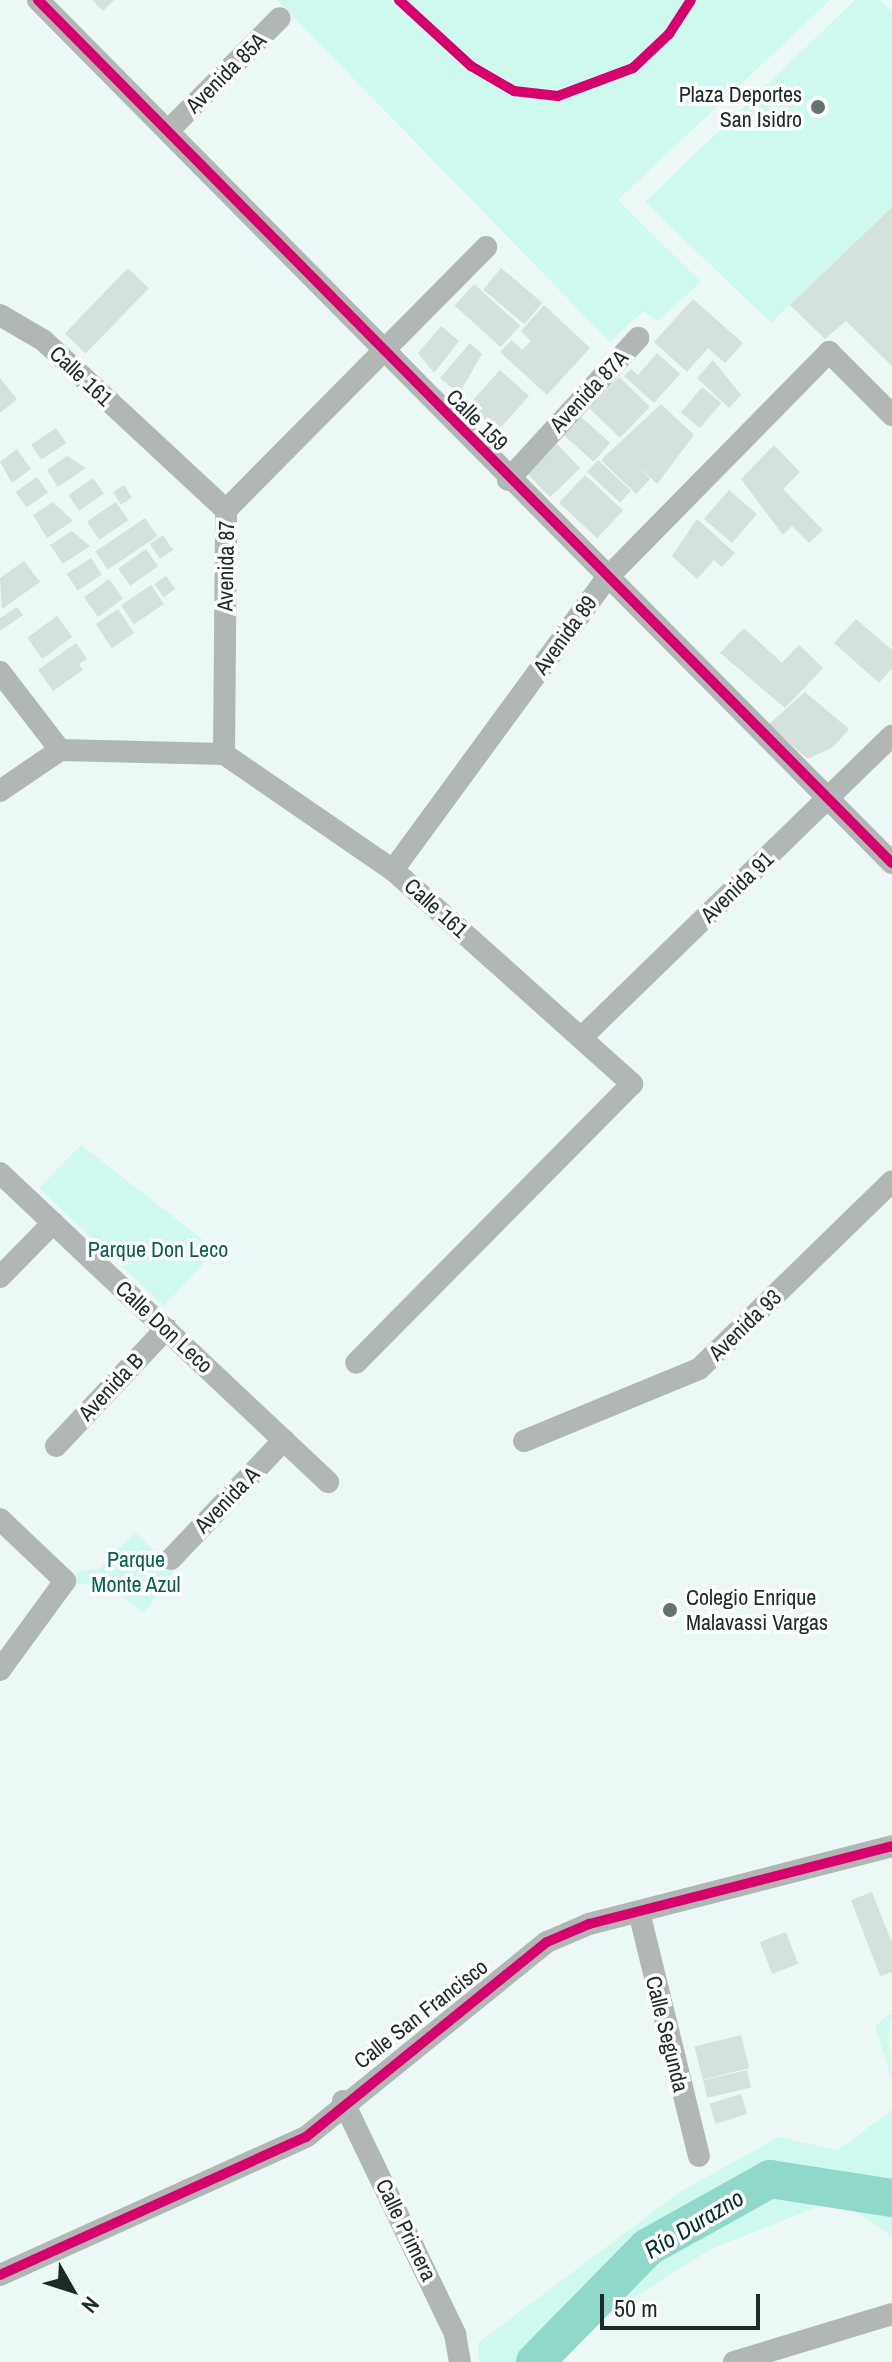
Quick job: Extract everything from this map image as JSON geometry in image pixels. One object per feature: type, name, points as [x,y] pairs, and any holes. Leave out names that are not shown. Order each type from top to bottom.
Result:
[{"type":"street","name":"Calle 159","points":[[38,0],[172,127],[381,351],[830,796],[892,863]]},
{"type":"street","name":"Avenida 85A","points":[[172,127],[280,18]]},
{"type":"street","name":"Avenida 87","points":[[224,754],[226,510],[486,247]]},
{"type":"street","name":"Calle 161","points":[[0,315],[43,340],[226,510]]},
{"type":"street","name":"Avenida 87A","points":[[508,480],[638,338]]},
{"type":"street","name":"Avenida 89","points":[[393,870],[607,578],[829,352],[892,415]]},
{"type":"street","points":[[0,672],[60,750]]},
{"type":"street","name":"Avenida 91","points":[[581,1038],[892,736]]},
{"type":"street","points":[[0,791],[60,750],[224,754]]},
{"type":"street","name":"Calle 161","points":[[224,754],[393,870],[632,1084],[356,1363]]},
{"type":"street","name":"Calle Don Leco","points":[[0,1173],[328,1482]]},
{"type":"street","name":"Avenida 93","points":[[524,1441],[699,1369],[892,1181]]},
{"type":"street","points":[[0,1277],[53,1223]]},
{"type":"street","name":"Avenida B","points":[[56,1446],[166,1329]]},
{"type":"street","name":"Avenida A","points":[[171,1559],[284,1440]]},
{"type":"street","points":[[0,1519],[65,1581],[0,1670]]},
{"type":"street","name":"Calle San Francisco","points":[[0,2275],[267,2158],[306,2137],[343,2101],[547,1942],[639,1912],[892,1846]]},
{"type":"street","name":"Calle Segunda","points":[[639,1912],[699,2156]]},
{"type":"street","name":"Calle Primera","points":[[343,2101],[455,2334],[460,2362]]},
{"type":"street","points":[[734,2362],[892,2314]]},
{"type":"green space","points":[[277,0],[830,0],[618,200],[701,282],[658,321],[643,311],[610,342]]},
{"type":"green space","name":"Plaza Deportes San Isidro","points":[[855,0],[880,0],[892,12],[892,207],[771,323],[645,202]]},
{"type":"green space","name":"Parque Don Leco","points":[[81,1145],[216,1250],[164,1306],[39,1188]]},
{"type":"green space","name":"Parque Monte Azul","points":[[135,1532],[174,1570],[144,1613],[106,1585],[75,1584],[77,1572],[99,1569]]},
{"type":"green space","points":[[892,2012],[888,2032],[892,2081],[875,2026]]},
{"type":"green space","points":[[892,2110],[892,2236],[838,2199],[711,2249],[599,2320],[556,2362],[479,2362],[478,2343],[681,2191],[779,2137],[838,2150]]},
{"type":"building","points":[[92,0],[114,0],[103,11]]},
{"type":"building","points":[[892,207],[892,366],[846,321],[825,339],[790,305]]},
{"type":"building","points":[[128,268],[149,288],[86,354],[65,333]]},
{"type":"building","points":[[501,268],[542,303],[524,324],[483,289]]},
{"type":"building","points":[[474,284],[520,325],[501,347],[455,306]]},
{"type":"building","points":[[693,299],[743,343],[725,363],[708,348],[687,372],[654,342]]},
{"type":"building","points":[[544,305],[590,348],[547,395],[500,352],[512,340],[522,350],[531,341],[521,331]]},
{"type":"building","points":[[441,326],[459,341],[434,373],[418,353]]},
{"type":"building","points":[[470,343],[482,354],[459,394],[440,378]]},
{"type":"building","points":[[657,353],[680,374],[654,403],[624,376],[631,369],[638,375]]},
{"type":"building","points":[[713,360],[741,395],[729,408],[697,378]]},
{"type":"building","points":[[500,370],[529,396],[498,431],[469,405]]},
{"type":"building","points":[[619,377],[650,407],[620,438],[589,408]]},
{"type":"building","points":[[0,378],[17,399],[0,413]]},
{"type":"building","points":[[702,387],[721,403],[700,428],[681,412]]},
{"type":"building","points":[[661,404],[694,435],[657,484],[638,466],[650,479],[636,494],[601,460]]},
{"type":"building","points":[[579,415],[610,443],[593,462],[562,434]]},
{"type":"building","points":[[56,428],[66,443],[41,460],[31,445]]},
{"type":"building","points":[[556,443],[580,468],[550,497],[526,472]]},
{"type":"building","points":[[774,445],[800,472],[783,489],[823,530],[809,543],[792,526],[783,535],[741,479]]},
{"type":"building","points":[[17,449],[31,469],[12,483],[0,462]]},
{"type":"building","points":[[67,456],[86,468],[58,487],[47,470]]},
{"type":"building","points":[[598,460],[631,491],[620,502],[587,472]]},
{"type":"building","points":[[585,475],[623,510],[597,538],[559,503]]},
{"type":"building","points":[[37,477],[48,493],[27,507],[16,492]]},
{"type":"building","points":[[93,478],[104,494],[79,511],[68,495]]},
{"type":"building","points":[[124,485],[132,498],[121,505],[113,492]]},
{"type":"building","points":[[729,490],[757,514],[732,543],[704,519]]},
{"type":"building","points":[[53,502],[73,521],[47,538],[33,515]]},
{"type":"building","points":[[116,502],[128,520],[99,540],[87,522]]},
{"type":"building","points":[[145,518],[157,536],[108,570],[95,552]]},
{"type":"building","points":[[697,519],[735,553],[722,567],[714,560],[697,579],[672,556]]},
{"type":"building","points":[[72,531],[90,546],[63,564],[50,545]]},
{"type":"building","points":[[163,535],[173,550],[160,559],[150,544]]},
{"type":"building","points":[[146,549],[158,566],[130,586],[118,569]]},
{"type":"building","points":[[91,558],[102,575],[78,591],[67,574]]},
{"type":"building","points":[[24,561],[40,582],[2,609],[0,578]]},
{"type":"building","points":[[166,576],[175,589],[164,597],[155,584]]},
{"type":"building","points":[[109,579],[123,598],[98,617],[84,597]]},
{"type":"building","points":[[151,585],[164,604],[134,624],[121,605]]},
{"type":"building","points":[[17,607],[23,615],[0,631],[0,618]]},
{"type":"building","points":[[118,609],[134,633],[112,648],[96,624]]},
{"type":"building","points":[[57,616],[72,637],[42,659],[27,638]]},
{"type":"building","points":[[856,619],[892,650],[892,668],[879,683],[834,643]]},
{"type":"building","points":[[744,628],[782,663],[799,645],[823,668],[785,708],[720,653]]},
{"type":"building","points":[[76,643],[87,659],[79,664],[83,670],[53,691],[38,670]]},
{"type":"building","points":[[805,692],[849,729],[833,747],[808,759],[768,725]]},
{"type":"building","points":[[872,1892],[892,1943],[892,1972],[880,1976],[851,1900]]},
{"type":"building","points":[[786,1932],[798,1964],[772,1974],[760,1942]]},
{"type":"building","points":[[741,2035],[749,2068],[703,2080],[694,2047]]},
{"type":"building","points":[[747,2070],[751,2088],[707,2098],[703,2080]]},
{"type":"building","points":[[741,2094],[747,2114],[716,2124],[709,2104]]},
{"type":"waterway","name":"Río Durazno","points":[[535,2362],[648,2247],[770,2179],[892,2198]]},
{"type":"cycle path","points":[[38,0],[892,863]]},
{"type":"cycle path","points":[[399,0],[471,66],[514,91],[558,96],[633,68],[669,34],[691,0]]},
{"type":"cycle path","points":[[0,2275],[306,2137],[547,1942],[589,1924],[892,1846]]},
{"type":"place","name":"Plaza Deportes San Isidro","points":[[818,107]]},
{"type":"place","name":"Colegio Enrique Malavassi Vargas","points":[[670,1610]]}]
